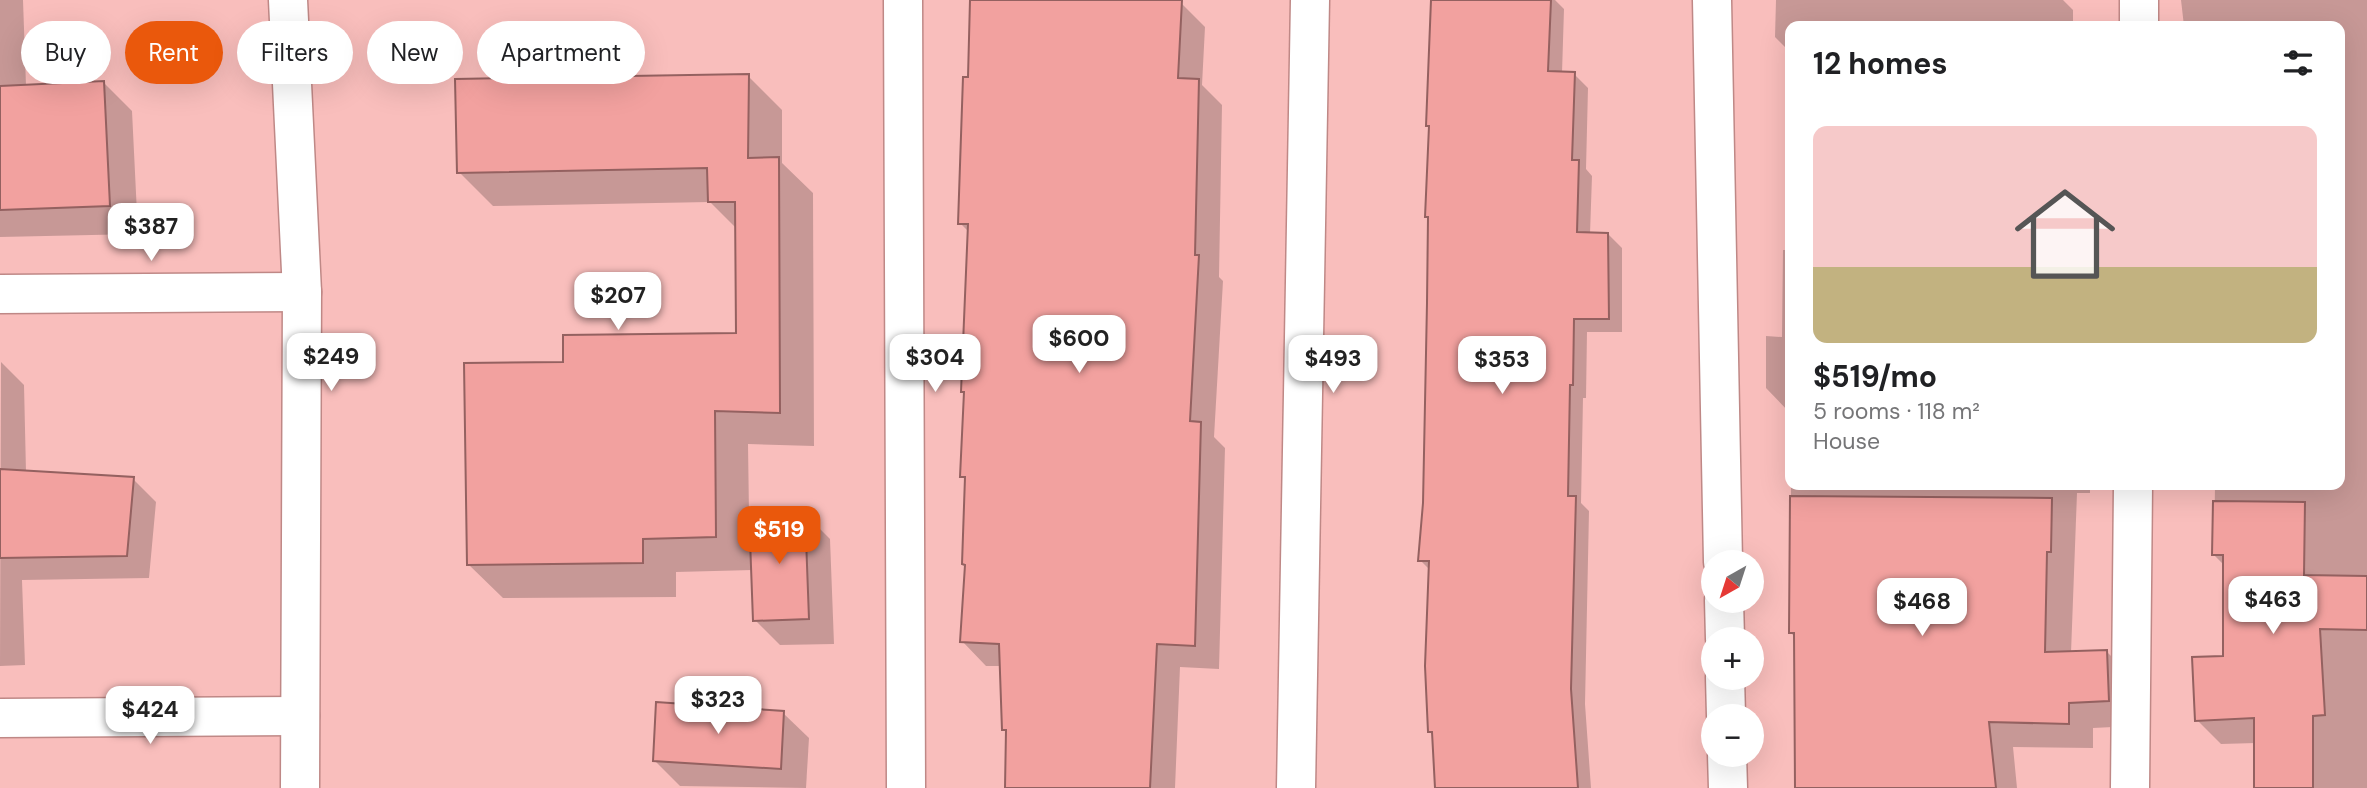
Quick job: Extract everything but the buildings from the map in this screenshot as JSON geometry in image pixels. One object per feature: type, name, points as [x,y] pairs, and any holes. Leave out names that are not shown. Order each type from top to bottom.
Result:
[{"type":"street","points":[[288,0],[302,292],[300,788]]},
{"type":"street","points":[[903,0],[906,788]]},
{"type":"street","points":[[1296,788],[1310,0]]},
{"type":"street","points":[[1712,0],[1723,550]]},
{"type":"street","points":[[2139,0],[2139,21]]},
{"type":"street","points":[[0,294],[302,292]]},
{"type":"street","points":[[2130,788],[2133,490]]},
{"type":"street","points":[[0,718],[300,716]]},
{"type":"street","points":[[1727,767],[1728,788]]}]
